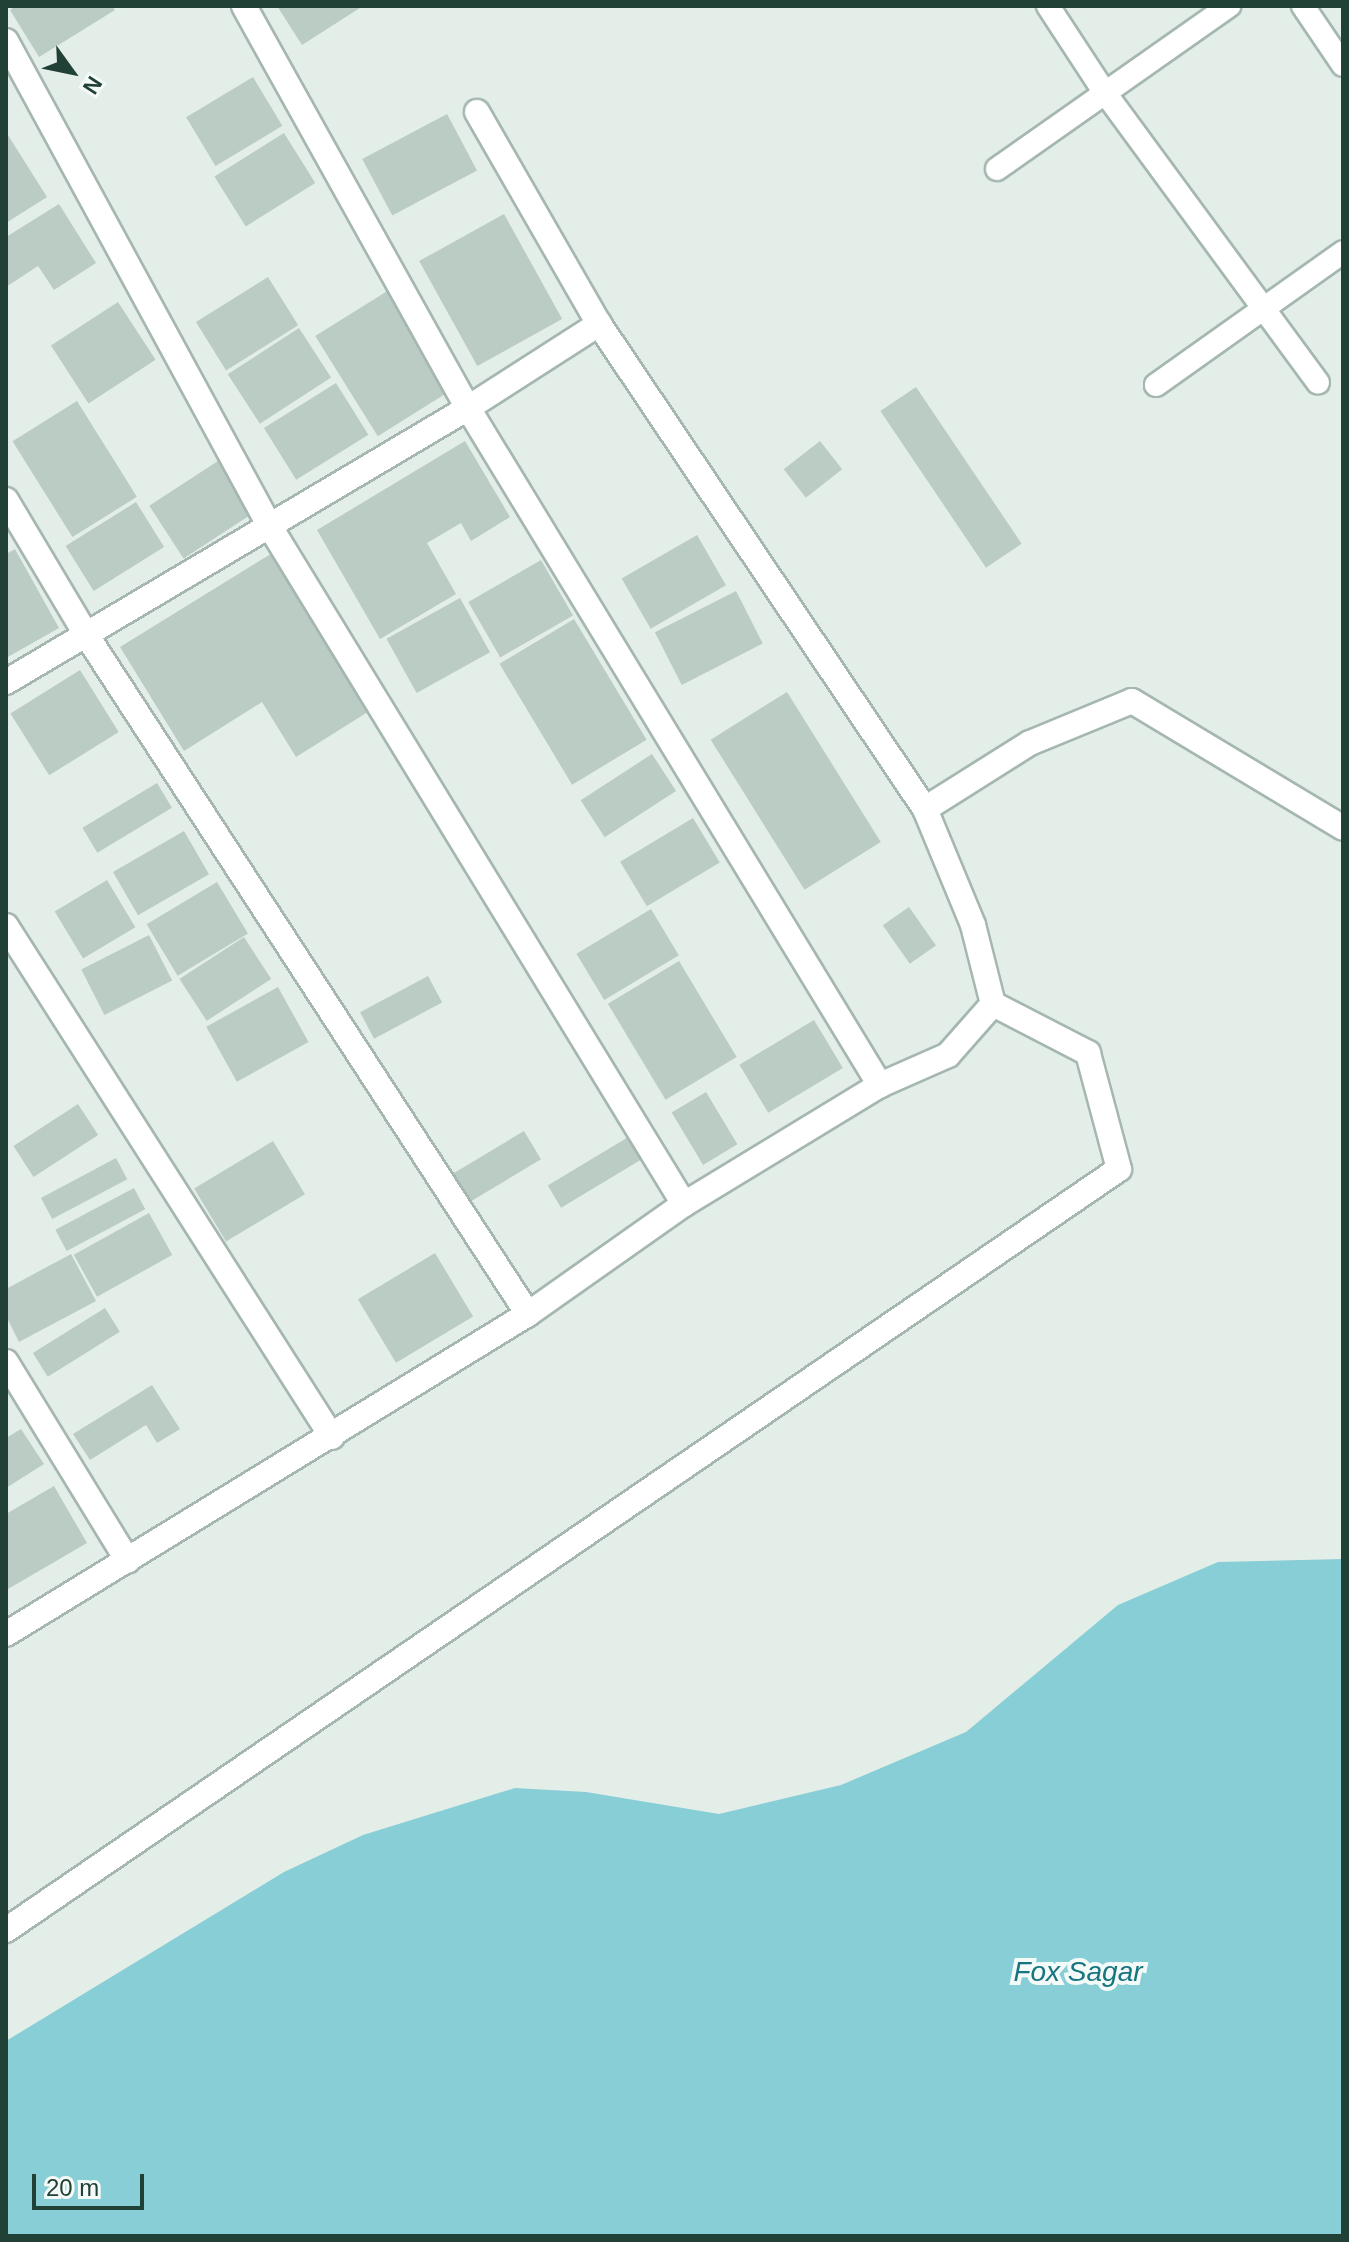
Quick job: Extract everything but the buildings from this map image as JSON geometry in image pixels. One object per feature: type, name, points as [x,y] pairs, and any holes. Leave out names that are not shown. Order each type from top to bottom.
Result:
[{"type":"street","points":[[244,6],[468,408],[880,1085]]},
{"type":"street","points":[[6,41],[269,525],[684,1204]]},
{"type":"street","points":[[6,1930],[1119,1169],[1088,1053],[993,1004],[973,925],[925,809],[599,324],[477,112]]},
{"type":"street","points":[[6,682],[468,408],[599,324]]},
{"type":"street","points":[[6,500],[87,636],[528,1314]]},
{"type":"street","points":[[925,809],[1030,743],[1132,701],[1343,828]]},
{"type":"street","points":[[6,926],[332,1437]]},
{"type":"street","points":[[6,1634],[332,1437],[528,1314],[684,1204],[880,1085],[948,1055],[993,1004]]},
{"type":"street","points":[[6,1362],[128,1561]]},
{"type":"lane","points":[[1048,6],[1103,90],[1318,383]]},
{"type":"lane","points":[[997,169],[1103,90],[1229,6]]},
{"type":"lane","points":[[1303,6],[1343,65]]},
{"type":"lane","points":[[1156,385],[1263,312],[1343,252]]},
{"type":"water","name":"Fox Sagar","points":[[1343,1559],[1343,2236],[6,2236],[6,2041],[284,1872],[363,1835],[515,1788],[586,1792],[719,1814],[841,1785],[966,1732],[1118,1605],[1218,1562]]}]
